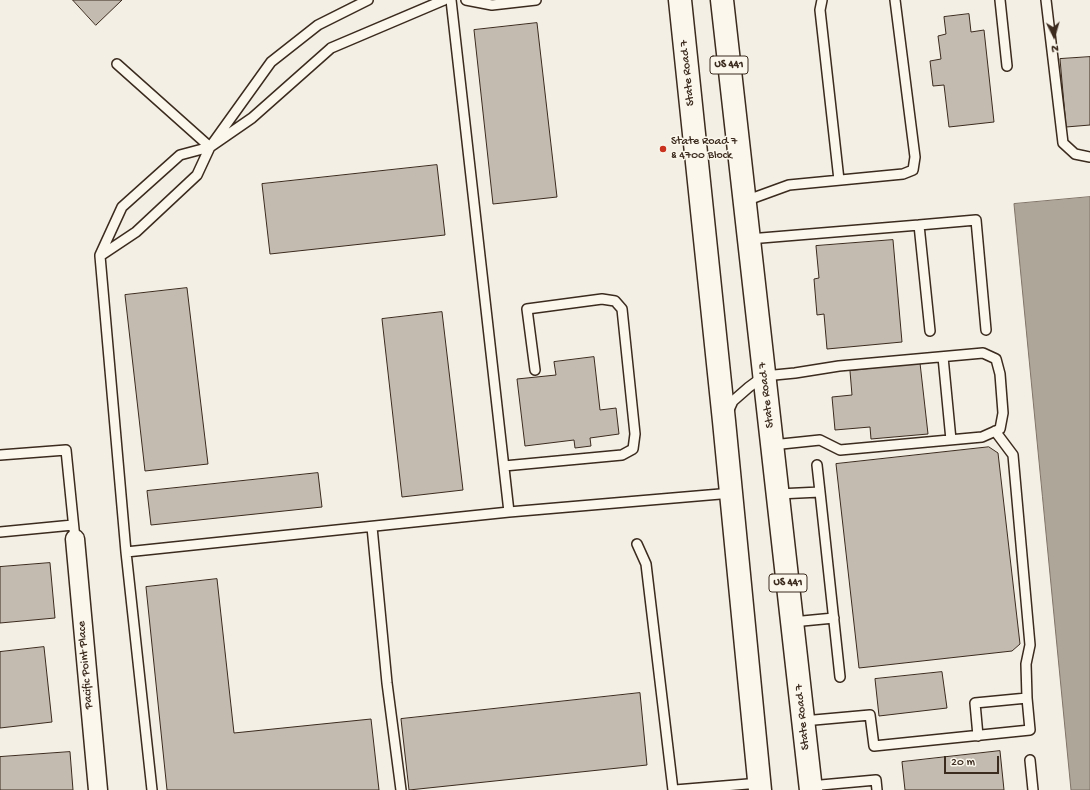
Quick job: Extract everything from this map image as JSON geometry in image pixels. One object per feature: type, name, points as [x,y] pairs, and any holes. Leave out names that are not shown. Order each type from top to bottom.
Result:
[{"type":"main road","name":"State Road 7","points":[[680,0],[732,493],[760,787]]},
{"type":"main road","name":"State Road 7","points":[[722,0],[811,788]]},
{"type":"street","name":"Pacific Point Place","points":[[74,532],[98,790]]},
{"type":"lane","points":[[100,256],[136,232],[197,175],[210,148],[271,62],[318,25],[368,0]]},
{"type":"lane","points":[[152,790],[126,552],[100,256],[122,207],[180,155],[210,148],[252,118],[331,48],[444,0]]},
{"type":"lane","points":[[451,0],[509,512]]},
{"type":"lane","points":[[466,0],[492,5],[536,0]]},
{"type":"lane","points":[[822,0],[820,10],[839,180]]},
{"type":"lane","points":[[745,201],[789,185],[904,174],[913,170],[915,157],[895,0]]},
{"type":"lane","points":[[1000,0],[1007,66]]},
{"type":"lane","points":[[1046,0],[1063,142],[1075,154],[1090,157]]},
{"type":"lane","points":[[117,64],[210,148]]},
{"type":"lane","points":[[749,239],[976,220],[986,330]]},
{"type":"lane","points":[[919,225],[930,331]]},
{"type":"lane","points":[[504,466],[622,455],[633,449],[635,434],[622,309],[616,301],[602,299],[528,310],[535,370]]},
{"type":"lane","points":[[724,421],[733,402],[749,387],[764,376],[839,366],[983,353],[996,359],[1000,374],[1003,413],[1000,429],[982,437],[840,450],[820,440],[772,445]]},
{"type":"lane","points":[[943,357],[951,440]]},
{"type":"lane","points":[[803,721],[870,715],[874,746],[1030,730],[1026,664],[1030,645],[1013,455],[995,431]]},
{"type":"lane","points":[[0,455],[66,450],[74,532],[0,532]]},
{"type":"lane","points":[[817,465],[840,677]]},
{"type":"lane","points":[[778,494],[820,492]]},
{"type":"lane","points":[[126,552],[509,512],[732,493]]},
{"type":"lane","points":[[372,527],[387,683],[401,790]]},
{"type":"lane","points":[[637,544],[646,564],[674,790],[760,787]]},
{"type":"lane","points":[[792,622],[834,618]]},
{"type":"lane","points":[[978,736],[975,703],[1027,698]]},
{"type":"lane","points":[[1030,760],[1033,790]]},
{"type":"lane","points":[[811,788],[876,780],[877,790]]},
{"type":"shaded area","points":[[1090,197],[1090,790],[1071,790],[1014,204]]},
{"type":"building","points":[[73,0],[122,0],[96,25]]},
{"type":"building","points":[[969,14],[971,32],[984,30],[994,122],[949,127],[944,85],[933,86],[930,61],[941,59],[938,36],[946,34],[944,17]]},
{"type":"building","points":[[537,23],[557,197],[493,204],[474,30]]},
{"type":"building","points":[[1090,57],[1090,125],[1066,127],[1060,59]]},
{"type":"building","points":[[437,165],[445,235],[270,254],[262,184]]},
{"type":"building","points":[[893,240],[902,342],[827,349],[824,314],[817,315],[814,279],[819,278],[816,246]]},
{"type":"building","points":[[187,288],[208,464],[145,471],[125,295]]},
{"type":"building","points":[[442,312],[463,490],[402,497],[382,319]]},
{"type":"building","points":[[594,357],[600,410],[616,408],[619,434],[590,438],[591,446],[575,448],[574,440],[525,446],[517,379],[556,375],[554,362]]},
{"type":"building","points":[[920,363],[928,434],[871,439],[870,427],[835,430],[832,397],[852,395],[850,371]]},
{"type":"building","points":[[989,447],[998,453],[1020,644],[1012,651],[859,668],[836,464]]},
{"type":"building","points":[[318,473],[322,507],[151,525],[147,491]]},
{"type":"building","points":[[50,563],[55,618],[0,623],[0,567]]},
{"type":"building","points":[[217,579],[234,733],[371,719],[379,790],[167,790],[146,587]]},
{"type":"building","points":[[44,647],[52,722],[0,728],[0,652]]},
{"type":"building","points":[[942,672],[947,708],[879,716],[875,679]]},
{"type":"building","points":[[640,693],[647,765],[409,790],[401,719]]},
{"type":"building","points":[[1000,751],[1004,790],[905,790],[902,762]]},
{"type":"building","points":[[70,752],[73,790],[0,790],[0,757]]},
{"type":"place","name":"State Road 7 & 4700 Block","points":[[663,149]]}]
